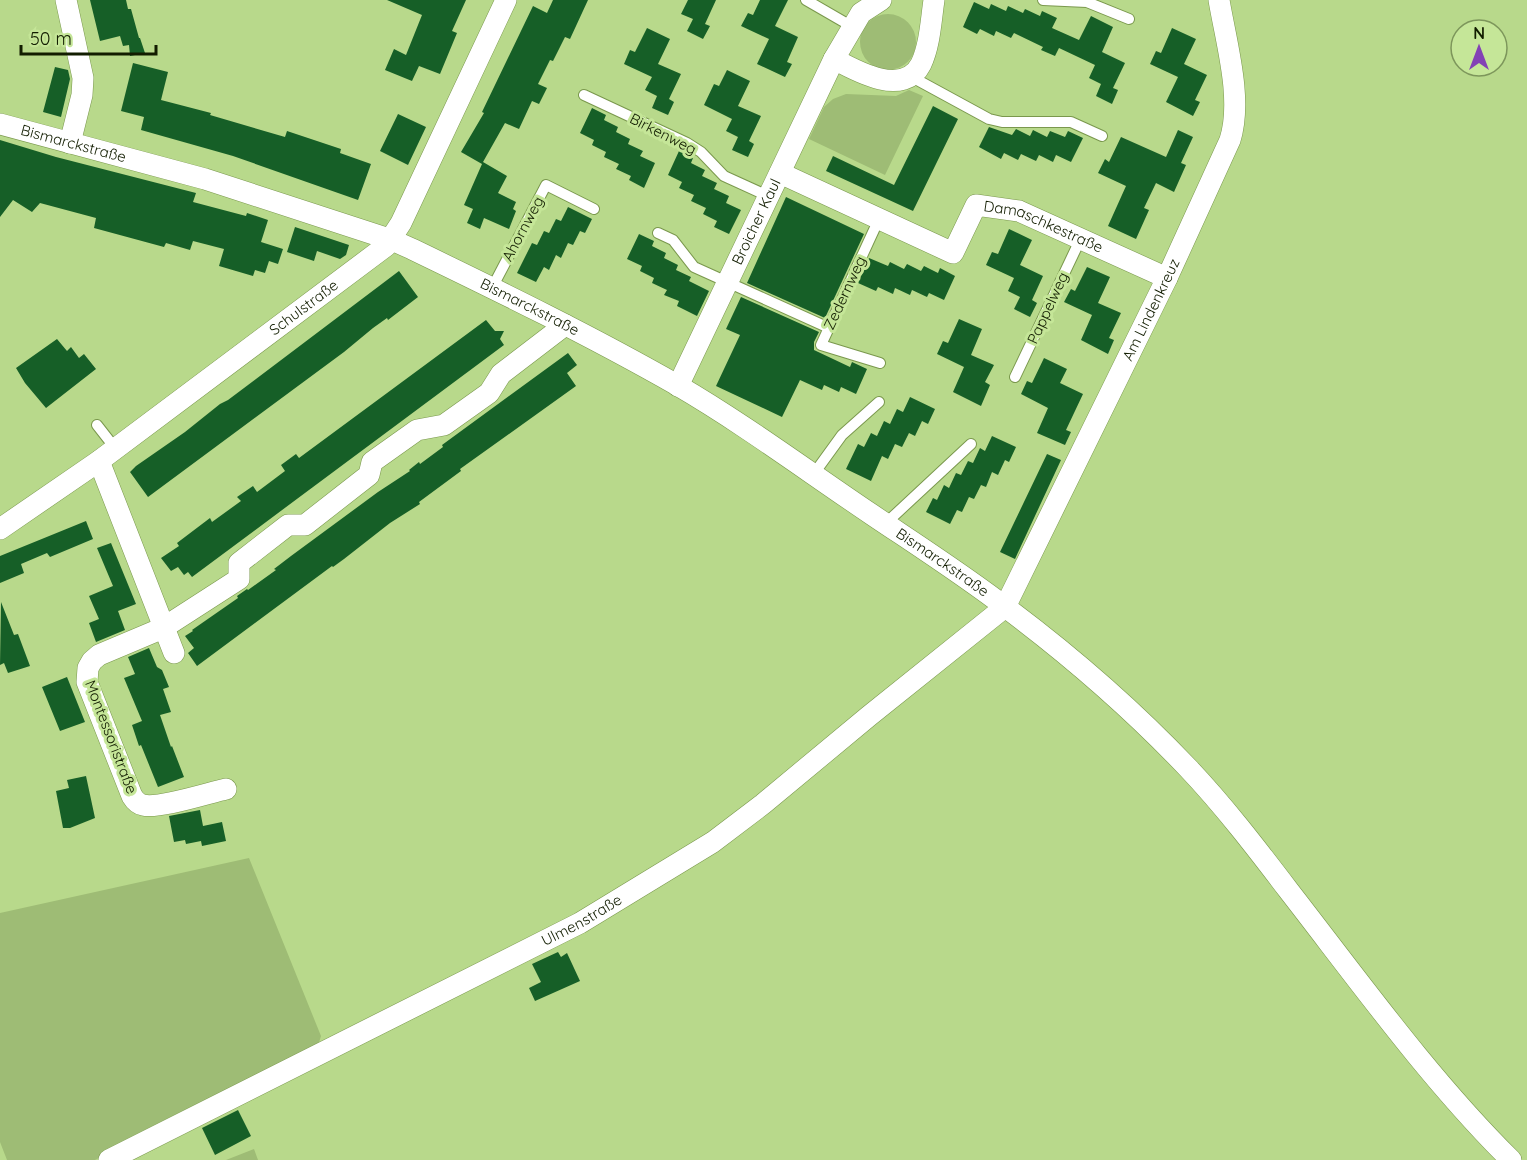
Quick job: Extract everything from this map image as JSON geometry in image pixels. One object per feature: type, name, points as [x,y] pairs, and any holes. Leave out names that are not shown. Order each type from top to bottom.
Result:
[{"type":"street","points":[[66,0],[83,78],[82,95],[70,143]]},
{"type":"street","name":"Schulstraße","points":[[0,529],[107,454],[392,240],[506,0]]},
{"type":"street","name":"Broicher Kaul","points":[[678,386],[851,26],[861,12],[880,0]]},
{"type":"street","points":[[834,59],[875,78],[896,80],[910,76],[917,70],[923,57],[934,0]]},
{"type":"street","name":"Am Lindenkreuz","points":[[1005,606],[1167,278],[1233,130],[1235,98],[1219,0]]},
{"type":"street","name":"Bismarckstraße","points":[[0,124],[206,179],[392,240],[565,325],[678,386],[1005,606],[1141,721],[1190,771],[1246,835],[1422,1060],[1477,1125],[1511,1160]]},
{"type":"street","name":"Damaschkestraße","points":[[780,173],[953,253],[976,205],[1019,211],[1167,278]]},
{"type":"street","points":[[163,628],[239,579],[238,563],[288,525],[304,525],[369,475],[372,462],[417,430],[444,425],[489,393],[501,374],[565,325]]},
{"type":"street","points":[[107,454],[163,628],[174,653]]},
{"type":"street","name":"Ulmenstraße","points":[[109,1160],[550,938],[599,912],[713,842],[747,817],[1005,606]]},
{"type":"street","name":"Montessoristraße","points":[[163,628],[104,653],[92,661],[86,677],[94,703],[132,796],[137,802],[143,805],[156,805],[226,789]]},
{"type":"lane","points":[[806,0],[851,26]]},
{"type":"lane","points":[[1043,0],[1087,2],[1129,19]]},
{"type":"lane","points":[[910,76],[989,119],[1002,122],[1071,122],[1102,136]]},
{"type":"lane","name":"Birkenweg","points":[[584,95],[692,146],[724,176],[768,196]]},
{"type":"lane","name":"Ahornweg","points":[[492,288],[546,185],[594,209]]},
{"type":"lane","name":"Zedernweg","points":[[879,219],[821,345],[880,363]]},
{"type":"lane","points":[[658,233],[673,240],[694,267],[829,328]]},
{"type":"lane","name":"Pappelweg","points":[[1015,377],[1081,238]]},
{"type":"lane","points":[[813,475],[839,439],[879,402]]},
{"type":"lane","points":[[97,424],[107,454]]},
{"type":"lane","points":[[885,524],[971,444]]},
{"type":"green space","points":[[882,14],[894,14],[904,18],[912,26],[916,42],[912,58],[904,66],[894,70],[882,70],[872,66],[864,58],[860,48],[860,36],[864,26],[872,18]]},
{"type":"green space","points":[[909,90],[923,96],[885,175],[809,139],[824,107],[833,99],[846,94],[896,96]]},
{"type":"green space","points":[[249,858],[321,1036],[317,1049],[95,1160],[7,1160],[0,1142],[0,913]]},
{"type":"green space","points":[[254,1149],[258,1160],[226,1160]]},
{"type":"building","points":[[90,0],[126,0],[145,53],[130,56],[129,45],[123,46],[120,36],[100,41]]},
{"type":"building","points":[[387,0],[466,0],[452,31],[457,33],[440,74],[419,66],[412,81],[385,70],[394,49],[406,55],[422,15]]},
{"type":"building","points":[[553,0],[588,0],[570,39],[565,37],[538,84],[547,88],[539,104],[532,101],[519,129],[505,123],[483,162],[507,176],[498,193],[516,202],[513,209],[516,211],[509,229],[484,218],[480,229],[467,223],[473,209],[464,205],[482,164],[461,152],[484,113],[482,112],[533,6],[547,13]]},
{"type":"building","points":[[688,0],[716,0],[705,24],[710,26],[703,39],[687,31],[693,19],[681,14]]},
{"type":"building","points":[[760,0],[788,0],[775,26],[798,37],[787,62],[792,64],[785,77],[757,64],[769,39],[741,26],[748,13],[753,15]]},
{"type":"building","points":[[974,2],[989,9],[991,4],[1006,11],[1008,6],[1023,13],[1025,9],[1040,16],[1042,11],[1057,18],[1052,28],[1079,40],[1091,16],[1113,27],[1102,52],[1125,63],[1113,88],[1118,90],[1112,104],[1096,96],[1101,84],[1089,78],[1095,65],[1059,48],[1055,56],[1041,50],[1043,47],[1014,33],[1011,38],[996,31],[994,36],[980,29],[977,34],[963,27]]},
{"type":"building","points":[[647,28],[670,39],[658,64],[681,74],[669,99],[674,102],[668,115],[652,108],[657,96],[645,90],[652,77],[624,64],[630,50],[635,52]]},
{"type":"building","points":[[1172,28],[1196,39],[1184,64],[1207,75],[1195,100],[1200,102],[1193,116],[1166,102],[1178,77],[1150,64],[1156,51],[1161,53]]},
{"type":"building","points":[[133,63],[168,72],[161,100],[211,113],[210,115],[285,137],[287,131],[341,149],[340,153],[371,164],[358,200],[233,156],[141,130],[144,117],[121,111]]},
{"type":"building","points":[[55,67],[68,70],[70,79],[61,117],[43,112]]},
{"type":"building","points":[[727,70],[750,81],[738,106],[761,116],[749,141],[754,144],[748,157],[732,150],[738,137],[726,131],[732,119],[704,105],[714,84],[719,86]]},
{"type":"building","points":[[933,106],[958,119],[913,211],[826,171],[833,156],[894,185]]},
{"type":"building","points":[[592,108],[606,115],[604,120],[618,127],[616,132],[630,139],[628,144],[643,151],[640,156],[655,163],[644,188],[629,180],[631,176],[616,169],[619,164],[604,157],[606,152],[592,145],[594,140],[580,133]]},
{"type":"building","points":[[398,114],[426,127],[408,165],[380,151]]},
{"type":"building","points":[[989,127],[1012,135],[1016,129],[1030,136],[1033,130],[1047,137],[1050,131],[1065,137],[1068,131],[1083,138],[1071,162],[1056,155],[1053,162],[1039,155],[1036,161],[1021,154],[1018,160],[1004,153],[1001,159],[979,147]]},
{"type":"building","points":[[1178,130],[1193,137],[1181,163],[1186,165],[1174,192],[1156,183],[1144,208],[1149,210],[1136,239],[1108,226],[1126,186],[1098,173],[1105,159],[1109,162],[1121,137],[1166,157]]},
{"type":"building","points":[[0,140],[196,193],[193,202],[246,216],[247,213],[268,220],[261,242],[283,249],[278,264],[269,261],[265,273],[255,270],[253,276],[219,266],[224,249],[193,241],[190,250],[166,243],[164,247],[94,228],[96,218],[40,203],[32,212],[13,200],[0,217]]},
{"type":"building","points":[[679,151],[693,158],[691,163],[705,170],[702,176],[717,183],[714,189],[729,196],[726,203],[741,210],[729,234],[714,227],[717,221],[703,214],[706,208],[691,201],[694,195],[679,188],[682,182],[668,175]]},
{"type":"building","points":[[786,197],[864,234],[825,318],[747,283]]},
{"type":"building","points":[[568,207],[592,219],[585,233],[580,231],[573,245],[568,243],[561,258],[556,255],[549,270],[544,267],[536,282],[517,273],[532,243],[537,245],[544,231],[549,233],[556,219],[561,221]]},
{"type":"building","points":[[295,227],[349,245],[346,255],[340,259],[317,251],[314,261],[287,252]]},
{"type":"building","points":[[1009,229],[1032,240],[1020,265],[1043,276],[1032,300],[1037,303],[1030,317],[1014,309],[1020,297],[1008,291],[1014,278],[986,265],[992,252],[998,254]]},
{"type":"building","points":[[639,234],[654,241],[652,246],[666,253],[664,258],[678,265],[676,270],[691,277],[689,281],[709,291],[697,316],[677,306],[679,301],[664,295],[667,290],[652,283],[654,278],[640,271],[642,266],[627,259]]},
{"type":"building","points":[[869,258],[888,266],[890,262],[904,269],[907,264],[921,271],[924,266],[938,273],[940,268],[955,276],[944,300],[929,293],[927,297],[912,290],[910,295],[895,288],[893,294],[878,287],[876,291],[858,283]]},
{"type":"building","points":[[1087,267],[1110,277],[1098,303],[1121,313],[1109,338],[1114,340],[1108,354],[1081,340],[1092,315],[1064,302],[1071,289],[1075,291]]},
{"type":"building","points":[[399,271],[418,297],[388,320],[387,318],[373,328],[148,497],[130,472],[136,466],[185,432]]},
{"type":"building","points":[[741,297],[819,332],[814,342],[814,350],[850,367],[852,362],[867,369],[856,394],[841,387],[839,392],[824,385],[822,390],[800,380],[782,417],[716,386],[740,335],[726,329]]},
{"type":"building","points":[[959,319],[982,329],[971,355],[994,365],[985,382],[990,385],[981,406],[953,392],[964,367],[937,354],[943,341],[948,343]]},
{"type":"building","points":[[486,320],[495,331],[504,331],[500,339],[504,345],[192,577],[188,572],[184,575],[178,567],[171,571],[161,558],[179,546],[177,543],[210,518],[212,522],[241,501],[237,497],[253,486],[257,492],[285,471],[281,465],[296,454],[299,458]]},
{"type":"building","points":[[57,339],[67,351],[71,347],[79,358],[84,354],[96,369],[46,408],[16,368]]},
{"type":"building","points":[[568,353],[577,365],[567,373],[576,386],[460,469],[461,471],[419,502],[420,504],[390,523],[197,666],[188,653],[194,648],[185,636],[192,630]]},
{"type":"building","points":[[1044,358],[1067,369],[1060,383],[1083,394],[1066,430],[1071,432],[1065,445],[1037,433],[1048,408],[1021,394],[1027,381],[1032,383]]},
{"type":"building","points":[[910,397],[935,409],[928,424],[922,421],[915,436],[909,433],[902,447],[895,444],[888,459],[882,456],[871,481],[846,469],[858,444],[864,447],[871,433],[877,436],[884,421],[890,424],[897,409],[903,412]]},
{"type":"building","points":[[992,436],[1016,447],[1009,462],[1005,460],[998,475],[992,472],[986,487],[981,485],[974,499],[969,497],[962,512],[957,510],[950,524],[926,512],[933,498],[937,500],[944,485],[949,488],[956,473],[961,475],[968,461],[973,463],[980,448],[985,451]]},
{"type":"building","points":[[1047,454],[1061,460],[1015,559],[1000,552]]},
{"type":"building","points":[[86,521],[93,539],[50,557],[47,553],[21,564],[24,573],[0,583],[0,556]]},
{"type":"building","points":[[111,543],[136,604],[118,611],[125,630],[96,642],[89,623],[99,619],[89,596],[113,586],[97,548]]},
{"type":"building","points":[[1,602],[14,635],[18,634],[30,666],[8,673],[4,663],[0,665]]},
{"type":"building","points":[[149,648],[169,687],[163,689],[171,712],[160,715],[184,777],[158,787],[132,725],[142,721],[124,678],[135,674],[128,657]]},
{"type":"building","points":[[67,677],[85,722],[60,731],[42,687]]},
{"type":"building","points":[[86,776],[95,818],[70,828],[63,828],[56,791],[69,788],[67,780]]},
{"type":"building","points":[[200,810],[203,826],[222,822],[226,841],[202,846],[201,841],[186,844],[185,840],[174,842],[169,816]]},
{"type":"building","points":[[558,952],[561,957],[567,953],[580,981],[535,1001],[529,988],[541,982],[532,964]]},
{"type":"building","points":[[238,1110],[251,1136],[215,1155],[202,1128]]}]
